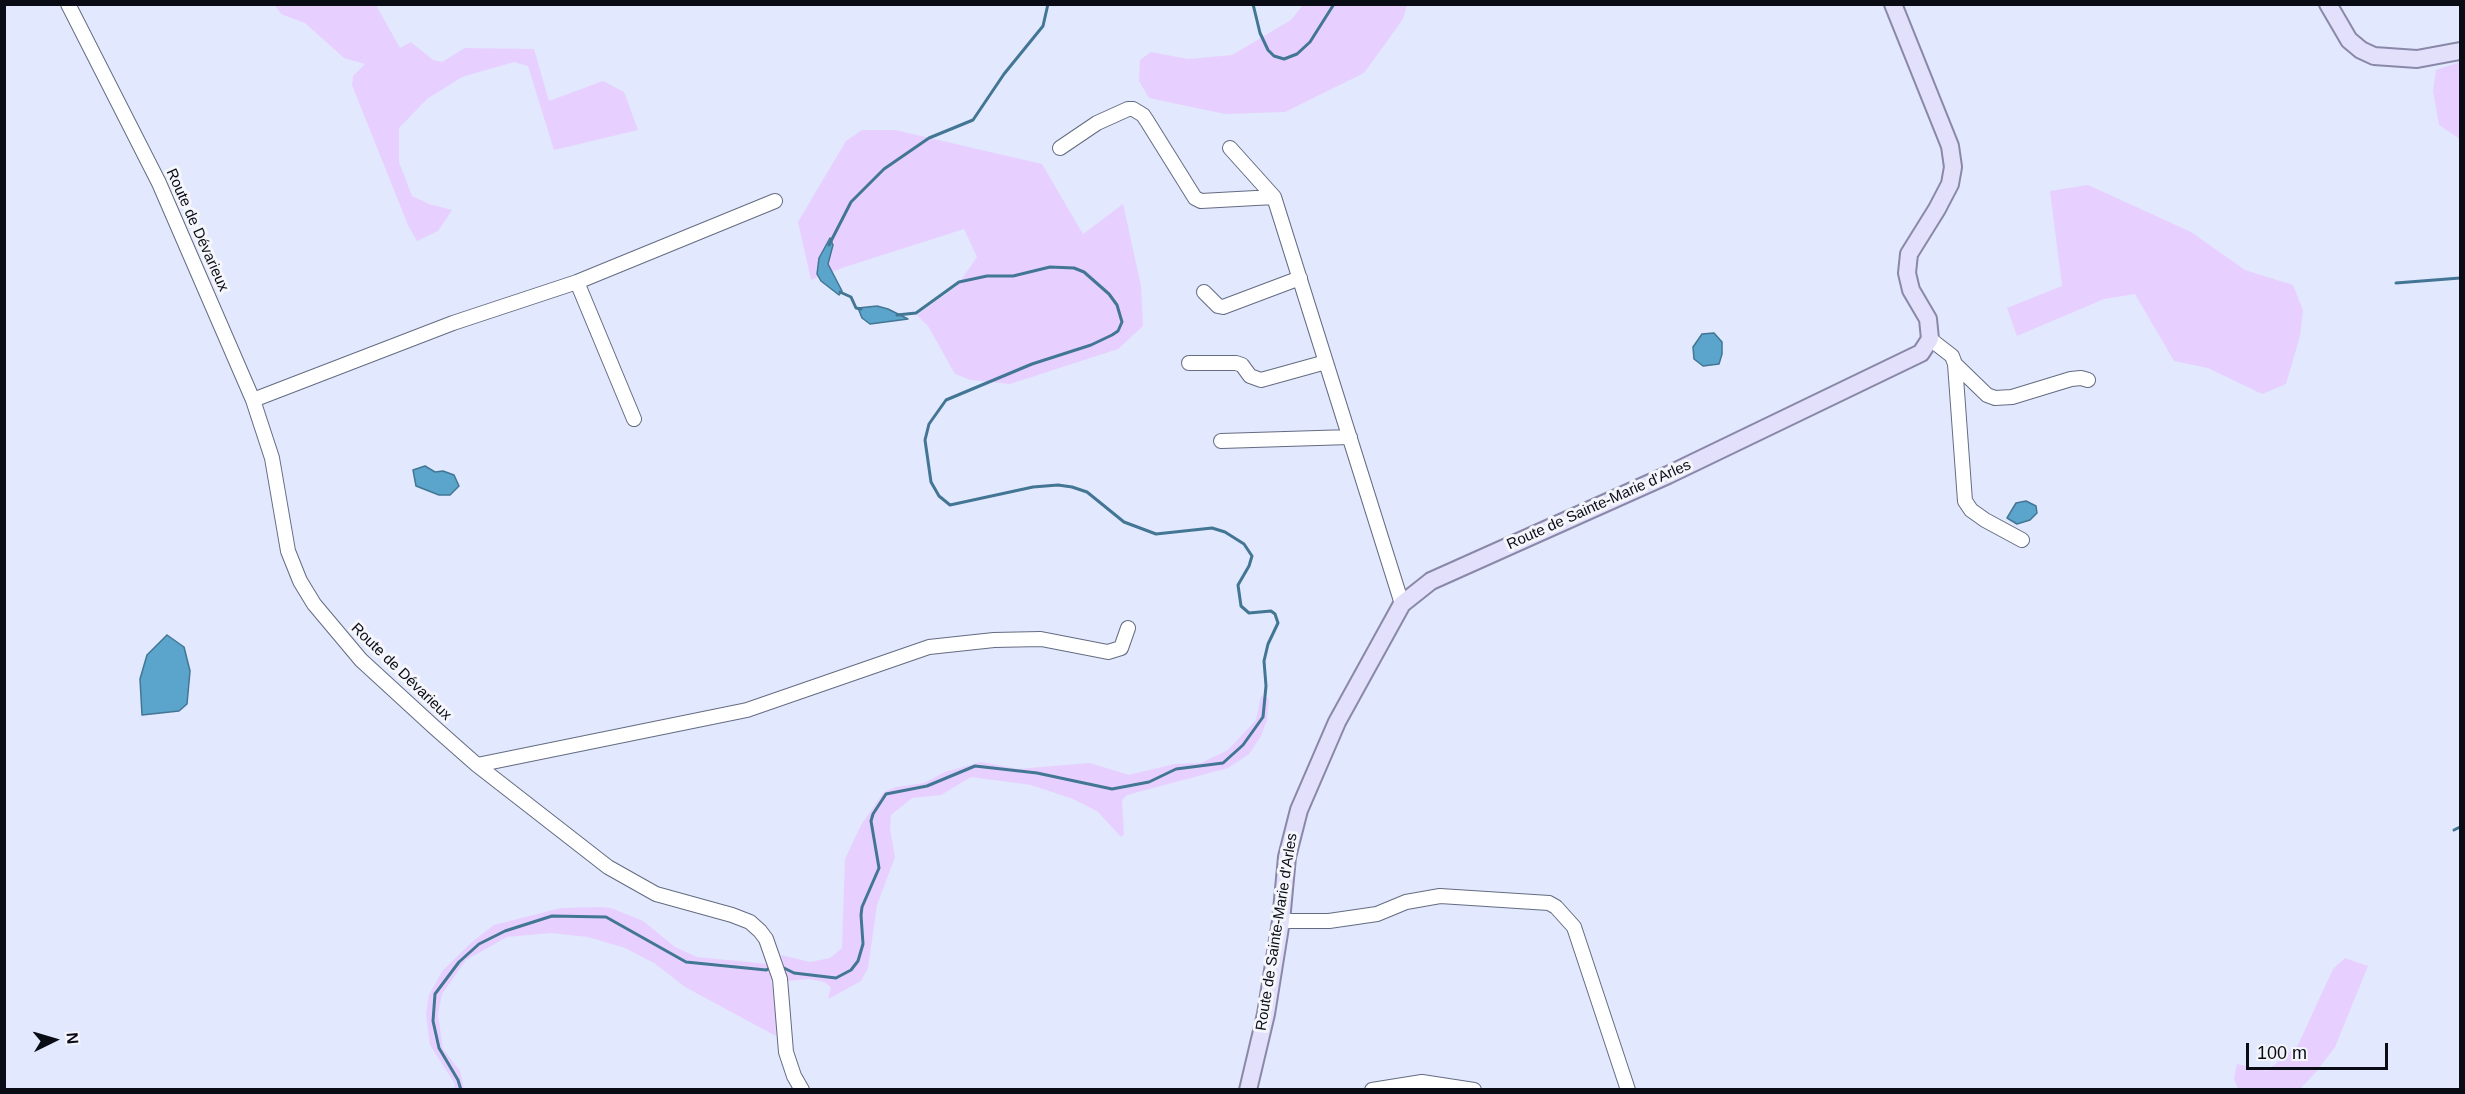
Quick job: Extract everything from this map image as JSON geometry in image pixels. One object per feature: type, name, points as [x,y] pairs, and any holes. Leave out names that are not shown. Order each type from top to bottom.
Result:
[{"type":"main road","points":[[1893,4],[1950,146],[1953,167],[1950,184],[1942,201],[1909,254],[1907,273],[1911,290],[1928,319],[1930,339]]},
{"type":"main road","points":[[2328,4],[2349,40],[2361,50],[2374,56],[2417,59],[2460,51]]},
{"type":"main road","name":"Route de Sainte-Marie d'Arles","points":[[1248,1089],[1266,1014],[1281,921],[1287,857],[1299,810],[1337,722],[1402,604],[1431,581],[1668,475],[1921,353],[1930,339]]},
{"type":"street","name":"Route de Dévarieux","points":[[68,4],[159,183],[253,400],[272,458],[288,551],[300,581],[314,604],[361,660],[477,765],[608,867],[656,894],[750,922],[766,939],[780,979],[786,1052],[794,1076],[802,1089]]},
{"type":"street","points":[[1060,148],[1097,123],[1128,109],[1133,109],[1143,115],[1195,198],[1201,201],[1274,198]]},
{"type":"street","points":[[1230,148],[1274,198],[1402,604]]},
{"type":"street","points":[[253,400],[453,323],[577,282],[775,201]]},
{"type":"street","points":[[1204,292],[1218,306],[1223,307],[1300,278]]},
{"type":"street","points":[[577,282],[634,419]]},
{"type":"street","points":[[1930,339],[1952,356],[1955,364],[1965,501],[1971,510],[1985,520],[2022,540]]},
{"type":"street","points":[[1189,363],[1236,363],[1242,365],[1250,376],[1262,380],[1326,362]]},
{"type":"street","points":[[1955,364],[1987,395],[1995,398],[2012,397],[2071,379],[2088,380]]},
{"type":"street","points":[[1221,441],[1350,437]]},
{"type":"street","points":[[477,765],[747,710],[929,647],[994,640],[1041,639],[1108,652],[1121,648],[1128,628]]},
{"type":"street","points":[[1281,921],[1329,921],[1377,914],[1406,902],[1440,896],[1549,903],[1556,907],[1574,927],[1628,1089]]},
{"type":"street","points":[[1372,1089],[1422,1082],[1474,1089]]},
{"type":"shaded area","points":[[275,5],[376,5],[400,48],[411,42],[433,60],[442,62],[465,48],[534,49],[549,101],[603,81],[624,92],[638,130],[554,150],[528,66],[514,62],[462,77],[427,99],[399,128],[399,162],[412,196],[429,204],[452,210],[438,231],[417,241],[408,225],[352,85],[353,76],[365,64],[344,58],[305,23],[281,14]]},
{"type":"shaded area","points":[[1303,5],[1407,5],[1403,19],[1364,73],[1285,112],[1225,114],[1149,98],[1139,81],[1140,60],[1151,52],[1188,59],[1232,55],[1291,20]]},
{"type":"shaded area","points":[[2460,62],[2460,139],[2439,125],[2433,91],[2436,70]]},
{"type":"shaded area","points":[[862,130],[895,130],[1042,164],[1083,234],[1123,204],[1141,286],[1143,326],[1118,349],[1010,384],[971,380],[955,374],[928,326],[917,315],[957,286],[977,257],[964,229],[811,280],[798,222],[846,141]]},
{"type":"shaded area","points":[[2088,185],[2191,232],[2245,270],[2293,285],[2303,310],[2300,336],[2286,384],[2262,394],[2208,368],[2174,361],[2135,294],[2104,299],[2017,336],[2007,308],[2062,286],[2050,191]]},
{"type":"shaded area","points":[[1261,696],[1269,699],[1267,720],[1261,736],[1249,754],[1228,768],[1127,795],[1122,800],[1124,834],[1121,837],[1097,811],[1073,799],[1031,785],[971,777],[941,795],[912,798],[891,815],[890,828],[895,857],[877,905],[868,968],[861,981],[828,999],[831,987],[824,982],[809,979],[788,981],[781,955],[810,962],[830,958],[842,948],[845,859],[861,825],[884,792],[896,787],[924,783],[945,772],[981,762],[1018,769],[1090,763],[1129,775],[1174,764],[1201,763],[1228,750],[1256,720]]},
{"type":"shaded area","points":[[561,908],[611,908],[643,921],[675,947],[697,957],[768,964],[776,1005],[776,1036],[685,987],[654,963],[625,948],[588,937],[551,933],[507,937],[466,960],[442,994],[438,1015],[443,1049],[460,1071],[464,1089],[454,1089],[455,1084],[430,1045],[426,1014],[429,995],[443,970],[472,942],[494,925]]},
{"type":"shaded area","points":[[2345,958],[2368,966],[2335,1047],[2316,1072],[2300,1089],[2238,1089],[2234,1079],[2237,1064],[2267,1071],[2298,1045],[2333,969]]},
{"type":"water","points":[[830,238],[833,245],[828,264],[842,291],[839,295],[821,281],[817,274],[819,258]]},
{"type":"water","points":[[877,306],[908,319],[870,324],[862,318],[858,308]]},
{"type":"water","points":[[1714,333],[1722,342],[1719,364],[1703,366],[1694,359],[1693,347],[1702,334]]},
{"type":"water","points":[[425,466],[435,472],[443,471],[454,475],[459,486],[450,495],[439,495],[416,486],[413,470]]},
{"type":"water","points":[[2026,501],[2036,506],[2037,513],[2030,520],[2017,524],[2007,518],[2016,503]]},
{"type":"water","points":[[167,635],[184,647],[190,671],[187,704],[179,711],[142,715],[140,679],[147,655]]},
{"type":"waterway","points":[[829,245],[851,202],[884,169],[929,138],[973,120],[1004,74],[1043,26],[1048,4]]},
{"type":"waterway","points":[[1253,4],[1260,33],[1268,50],[1274,56],[1284,59],[1297,54],[1310,42],[1334,4]]},
{"type":"waterway","points":[[782,967],[794,973],[836,978],[851,970],[858,961],[863,944],[862,907],[879,868],[871,821],[886,794],[927,786],[975,766],[1037,773],[1112,789],[1149,782],[1176,769],[1223,763],[1243,745],[1263,717],[1266,686],[1264,661],[1268,644],[1278,623],[1275,614],[1271,611],[1249,613],[1241,606],[1238,585],[1252,556],[1244,544],[1225,532],[1212,528],[1156,534],[1124,522],[1087,492],[1072,487],[1058,485],[1033,487],[950,505],[939,496],[931,482],[925,440],[929,424],[946,400],[1032,364],[1091,345],[1112,335],[1118,331],[1122,322],[1117,305],[1109,294],[1084,272],[1074,268],[1050,267],[1013,276],[987,276],[959,282],[916,313],[897,315]]},
{"type":"waterway","points":[[2396,283],[2460,278]]},
{"type":"waterway","points":[[840,292],[851,297],[856,308],[861,309]]},
{"type":"waterway","points":[[2454,830],[2460,827]]},
{"type":"waterway","points":[[461,1090],[458,1080],[439,1048],[433,1021],[435,994],[459,962],[479,944],[505,931],[552,916],[606,917],[686,962],[766,970],[773,967]]}]
